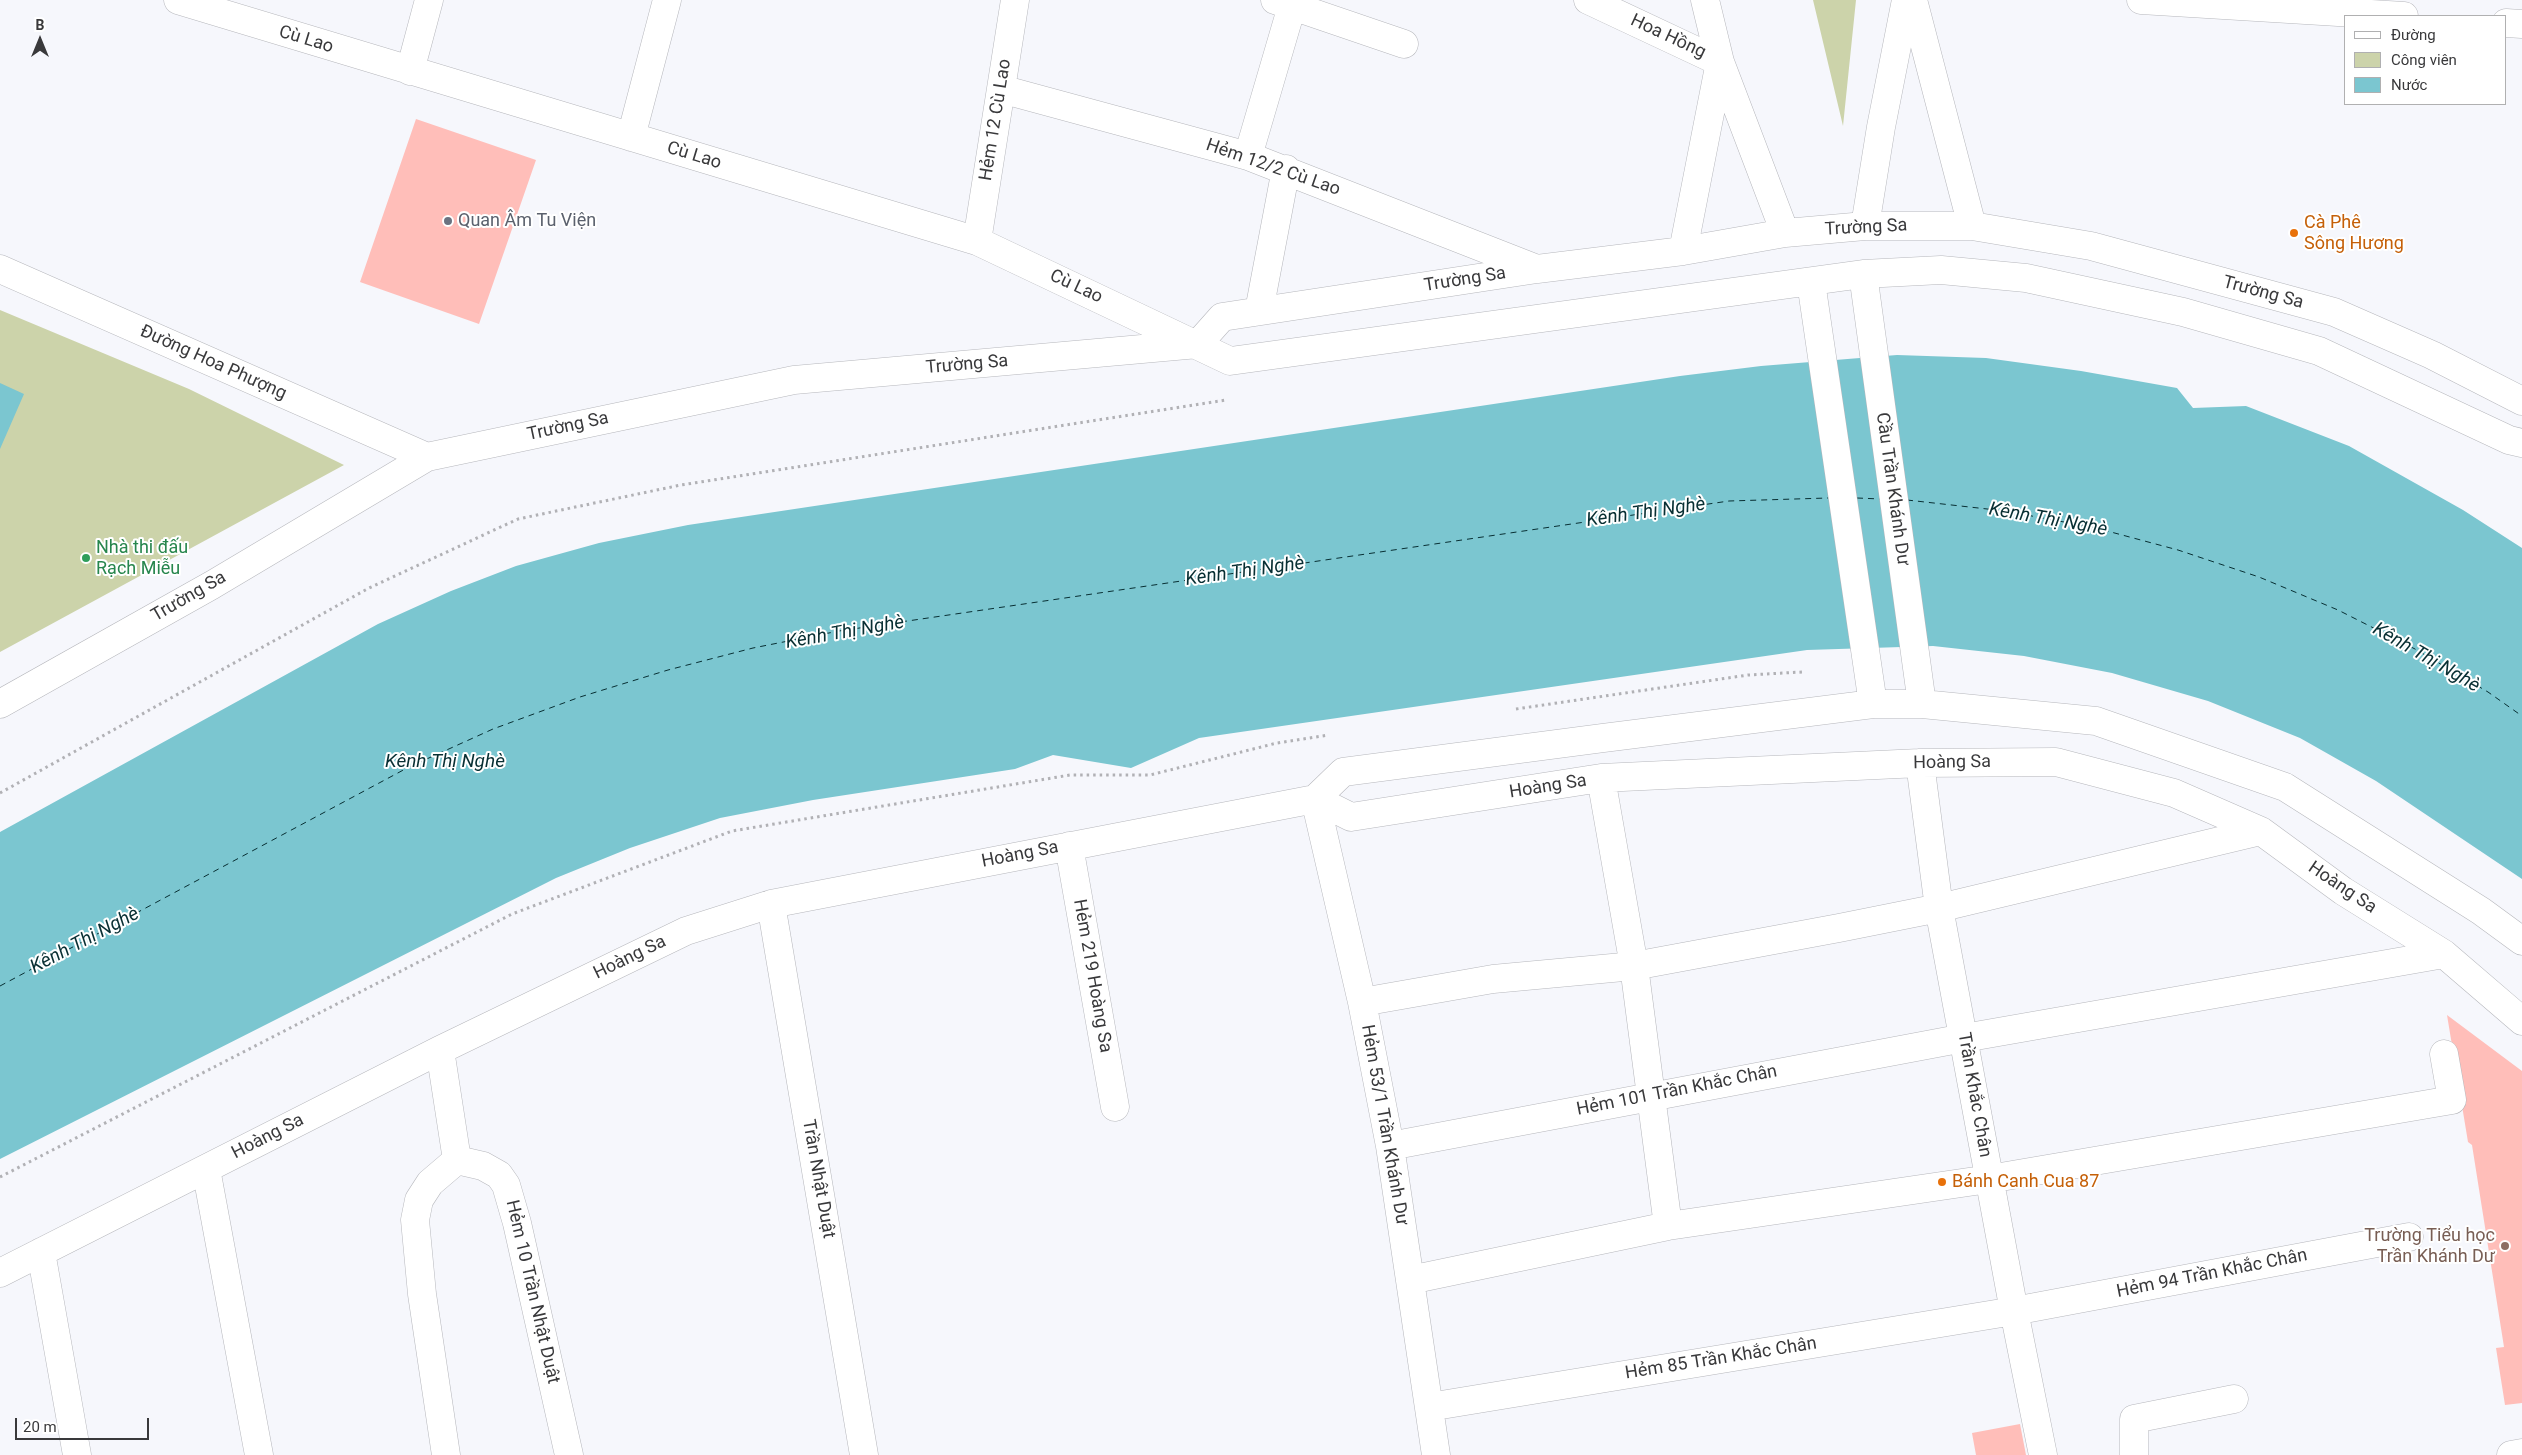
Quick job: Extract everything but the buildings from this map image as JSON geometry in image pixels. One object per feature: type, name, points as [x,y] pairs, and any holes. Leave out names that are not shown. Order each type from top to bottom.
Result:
[{"type":"street","name":"Cù Lao","points":[[178,0],[977,241],[1198,344]]},
{"type":"street","points":[[410,71],[429,0]]},
{"type":"street","points":[[631,137],[667,0]]},
{"type":"street","name":"Hẻm 12 Cù Lao","points":[[977,241],[1015,0]]},
{"type":"street","name":"Hoa Hồng","points":[[1588,0],[1720,62]]},
{"type":"street","points":[[1705,0],[1720,62],[1785,233]]},
{"type":"street","points":[[1865,226],[1881,127],[1906,0]]},
{"type":"street","points":[[1913,0],[1972,226]]},
{"type":"street","points":[[2141,0],[2388,15]]},
{"type":"street","points":[[1248,156],[1283,3],[1404,44]]},
{"type":"street","points":[[2507,22],[2522,24]]},
{"type":"street","points":[[1683,251],[1720,62]]},
{"type":"street","name":"Hẻm 12/2 Cù Lao","points":[[1001,89],[1248,156],[1286,169],[1537,269]]},
{"type":"street","points":[[1259,311],[1286,169]]},
{"type":"street","name":"Trường Sa","points":[[0,704],[212,584],[427,457],[794,380],[1198,344],[1222,317],[1537,269],[1683,251],[1785,233],[1865,226],[1972,226],[2090,246],[2334,312],[2432,355],[2522,401]]},
{"type":"street","name":"Đường Hoa Phượng","points":[[0,269],[427,457]]},
{"type":"street","points":[[1198,344],[1230,360],[1863,274],[1941,270],[2026,278],[2183,312],[2319,351],[2509,440],[2522,443]]},
{"type":"street","name":"Cầu Trần Khánh Dư","points":[[1863,274],[1922,704]]},
{"type":"street","points":[[1811,282],[1873,704]]},
{"type":"street","points":[[1315,799],[1343,772],[1873,704],[1922,704],[2096,721],[2285,787],[2481,911],[2522,941]]},
{"type":"street","name":"Hoàng Sa","points":[[0,1273],[440,1050],[686,930],[771,904],[1315,799],[1352,818],[1602,778],[1920,764],[2056,762],[2174,793],[2261,832],[2343,891],[2444,954],[2522,1021]]},
{"type":"street","name":"Trần Khắc Chân","points":[[1920,764],[1939,908],[2014,1311],[2043,1455]]},
{"type":"street","points":[[1602,778],[1634,966],[1653,1095],[1668,1226]]},
{"type":"street","name":"Hẻm 53/1 Trần Khánh Dư","points":[[1315,799],[1362,1002],[1390,1146],[1436,1455]]},
{"type":"street","points":[[1362,1002],[1493,979],[1634,966],[1939,908],[2261,832]]},
{"type":"street","name":"Hẻm 219 Hoàng Sa","points":[[1069,846],[1115,1107]]},
{"type":"street","name":"Trần Nhật Duật","points":[[771,904],[864,1455]]},
{"type":"street","name":"Hẻm 101 Trần Khắc Chân","points":[[1390,1146],[1964,1038],[2444,954]]},
{"type":"street","points":[[440,1050],[457,1160],[430,1183],[420,1200],[415,1220],[422,1294],[446,1455]]},
{"type":"street","points":[[1410,1280],[1668,1226],[1989,1179],[2452,1100],[2444,1054]]},
{"type":"street","name":"Hẻm 10 Trần Nhật Duật","points":[[457,1160],[483,1166],[499,1175],[506,1185],[517,1223],[569,1455]]},
{"type":"street","points":[[206,1169],[259,1455]]},
{"type":"street","name":"Hẻm 94 Trần Khắc Chân","points":[[2014,1311],[2409,1237]]},
{"type":"street","points":[[41,1252],[78,1455]]},
{"type":"street","name":"Hẻm 85 Trần Khắc Chân","points":[[1429,1408],[2014,1311]]},
{"type":"street","points":[[2134,1455],[2134,1419],[2234,1399]]},
{"type":"street","points":[[2511,1455],[2522,1453]]},
{"type":"path","points":[[0,793],[369,588],[518,520],[681,486],[1230,399]]},
{"type":"green space","points":[[1813,0],[1856,0],[1843,126]]},
{"type":"green space","name":"Nhà thi đấu Rạch Miễu","points":[[0,310],[189,389],[344,465],[0,652]]},
{"type":"water","name":"Kênh Thị Nghè","points":[[1897,355],[1986,358],[2081,371],[2177,388],[2193,408],[2246,406],[2349,446],[2463,510],[2522,548],[2522,879],[2376,781],[2300,738],[2208,701],[2112,673],[2024,656],[1933,646],[1807,650],[1199,738],[1131,768],[1053,755],[1015,769],[813,800],[720,818],[630,848],[556,878],[0,1159],[0,832],[378,624],[451,591],[516,566],[599,543],[688,525],[1680,376],[1761,366]]},
{"type":"water","points":[[0,383],[24,394],[0,449]]},
{"type":"ferry route","points":[[0,986],[409,767],[493,729],[580,697],[668,670],[753,648],[839,631],[1729,501],[1828,498]]},
{"type":"ferry route","points":[[1857,498],[1881,499]]},
{"type":"ferry route","points":[[1907,500],[2005,511],[2096,528],[2178,550],[2259,577],[2338,610],[2415,649],[2488,692],[2522,716]]},
{"type":"place","name":"Quan Âm Tu Viện","points":[[448,221]]},
{"type":"place","name":"Cà Phê Sông Hương","points":[[2294,233]]},
{"type":"place","name":"Nhà thi đấu Rạch Miễu","points":[[86,558]]},
{"type":"place","name":"Bánh Canh Cua 87","points":[[1942,1182]]},
{"type":"place","name":"Trường Tiểu học Trần Khánh Dư","points":[[2505,1246]]}]
